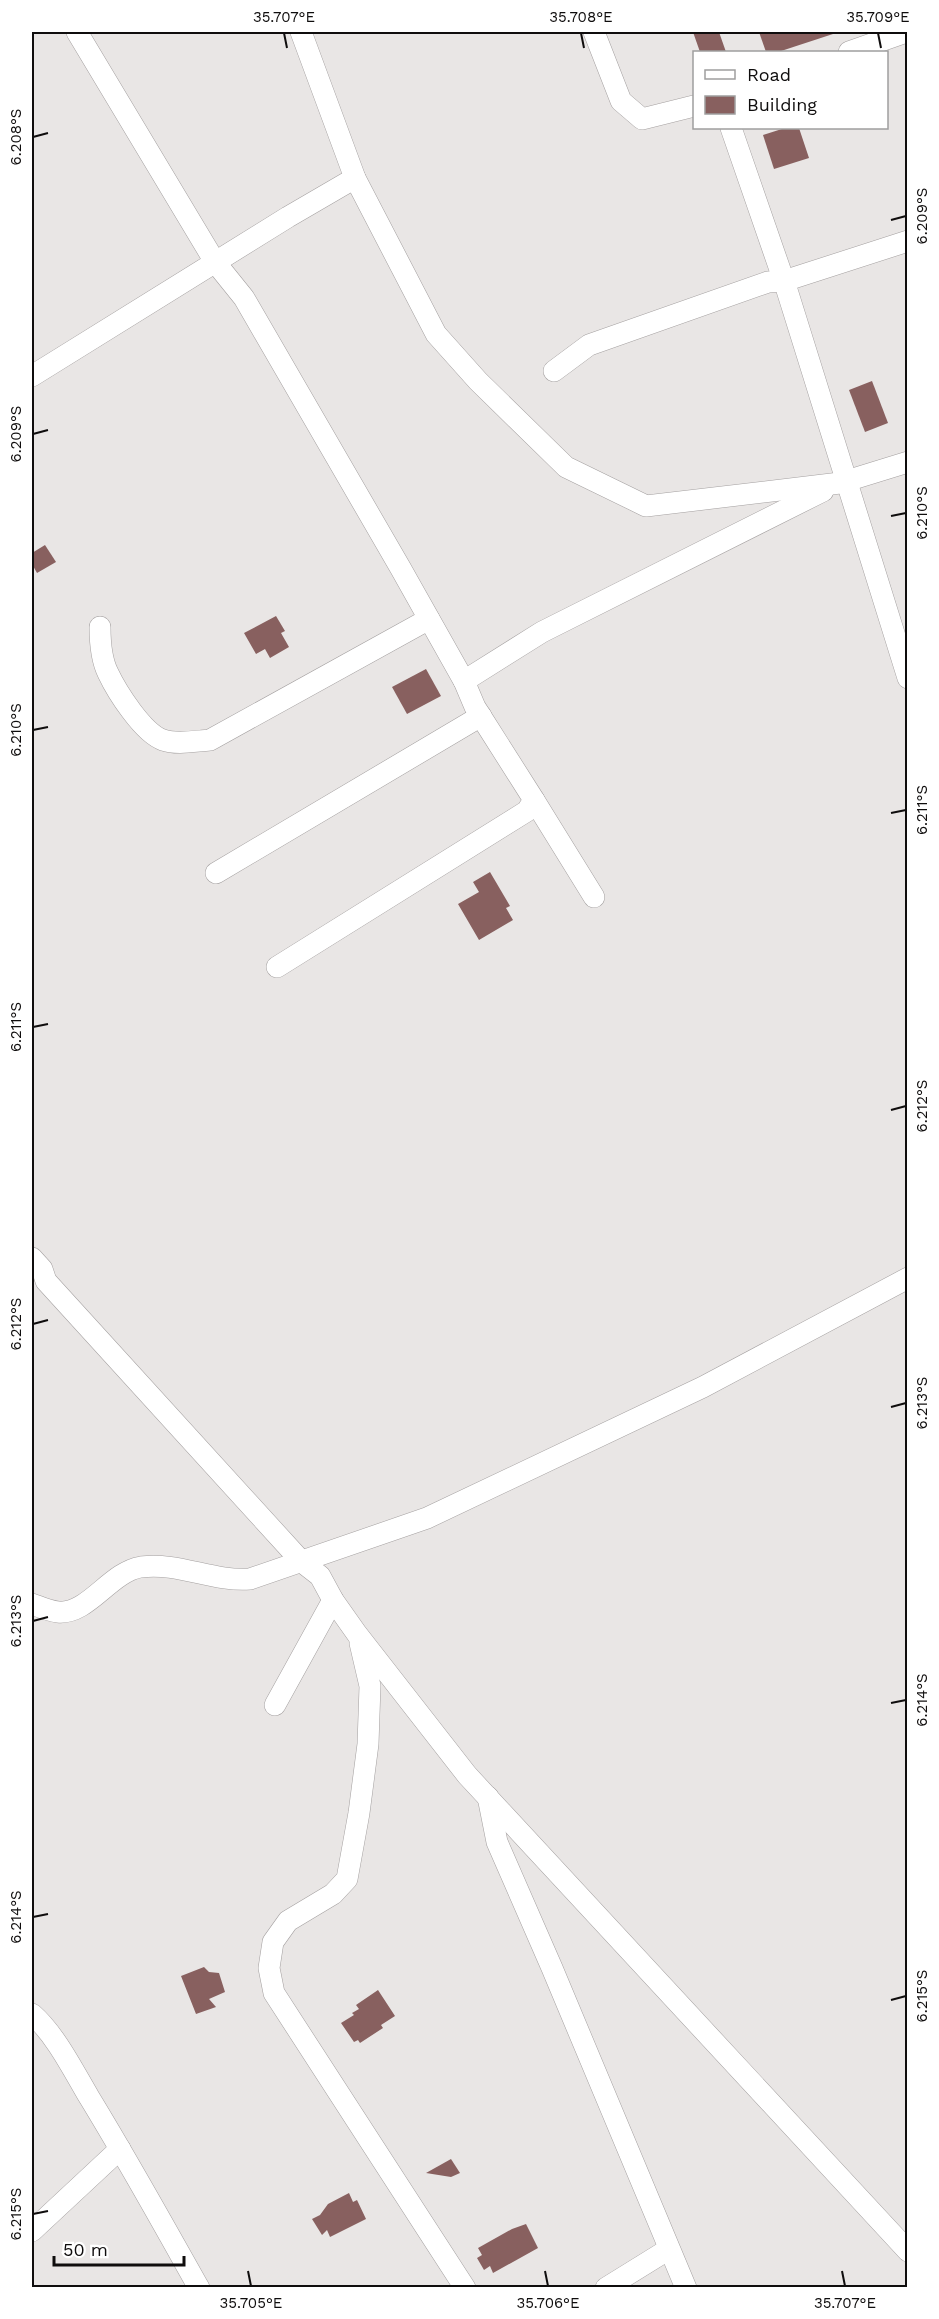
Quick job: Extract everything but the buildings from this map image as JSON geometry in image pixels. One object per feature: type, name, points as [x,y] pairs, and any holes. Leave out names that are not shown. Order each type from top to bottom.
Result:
[{"type":"street","points":[[77,32],[215,262],[244,298],[429,619],[481,716],[594,897]]},
{"type":"street","points":[[301,32],[344,154],[436,334],[478,381],[567,467],[646,506],[843,482]]},
{"type":"street","points":[[594,32],[621,101],[642,119],[693,106]]},
{"type":"street","points":[[852,51],[906,32]]},
{"type":"street","points":[[731,129],[784,281],[843,482],[907,676]]},
{"type":"street","points":[[32,376],[355,178]]},
{"type":"street","points":[[554,371],[589,345],[768,282],[784,281],[908,241]]},
{"type":"street","points":[[464,681],[542,632],[843,482],[908,462]]},
{"type":"street","points":[[100,627],[100,647],[107,672],[140,723],[161,740],[173,743],[210,740],[429,619]]},
{"type":"street","points":[[216,873],[481,716]]},
{"type":"street","points":[[277,967],[528,811],[534,800]]},
{"type":"street","points":[[32,1258],[42,1269],[46,1281],[302,1563],[320,1576],[333,1600],[357,1634],[467,1775],[908,2251]]},
{"type":"street","points":[[32,1604],[58,1612],[75,1609],[123,1573],[143,1567],[175,1568],[234,1581],[250,1580],[438,1513],[703,1387],[908,1278]]},
{"type":"street","points":[[275,1705],[333,1600]]},
{"type":"street","points":[[357,1634],[370,1686],[368,1744],[347,1879],[333,1894],[288,1921],[273,1942],[269,1968],[274,1993],[465,2288]]},
{"type":"street","points":[[488,1797],[497,1842],[686,2288]]},
{"type":"street","points":[[32,2014],[66,2059],[199,2288]]},
{"type":"street","points":[[32,2231],[120,2149]]},
{"type":"street","points":[[606,2288],[669,2249]]}]
